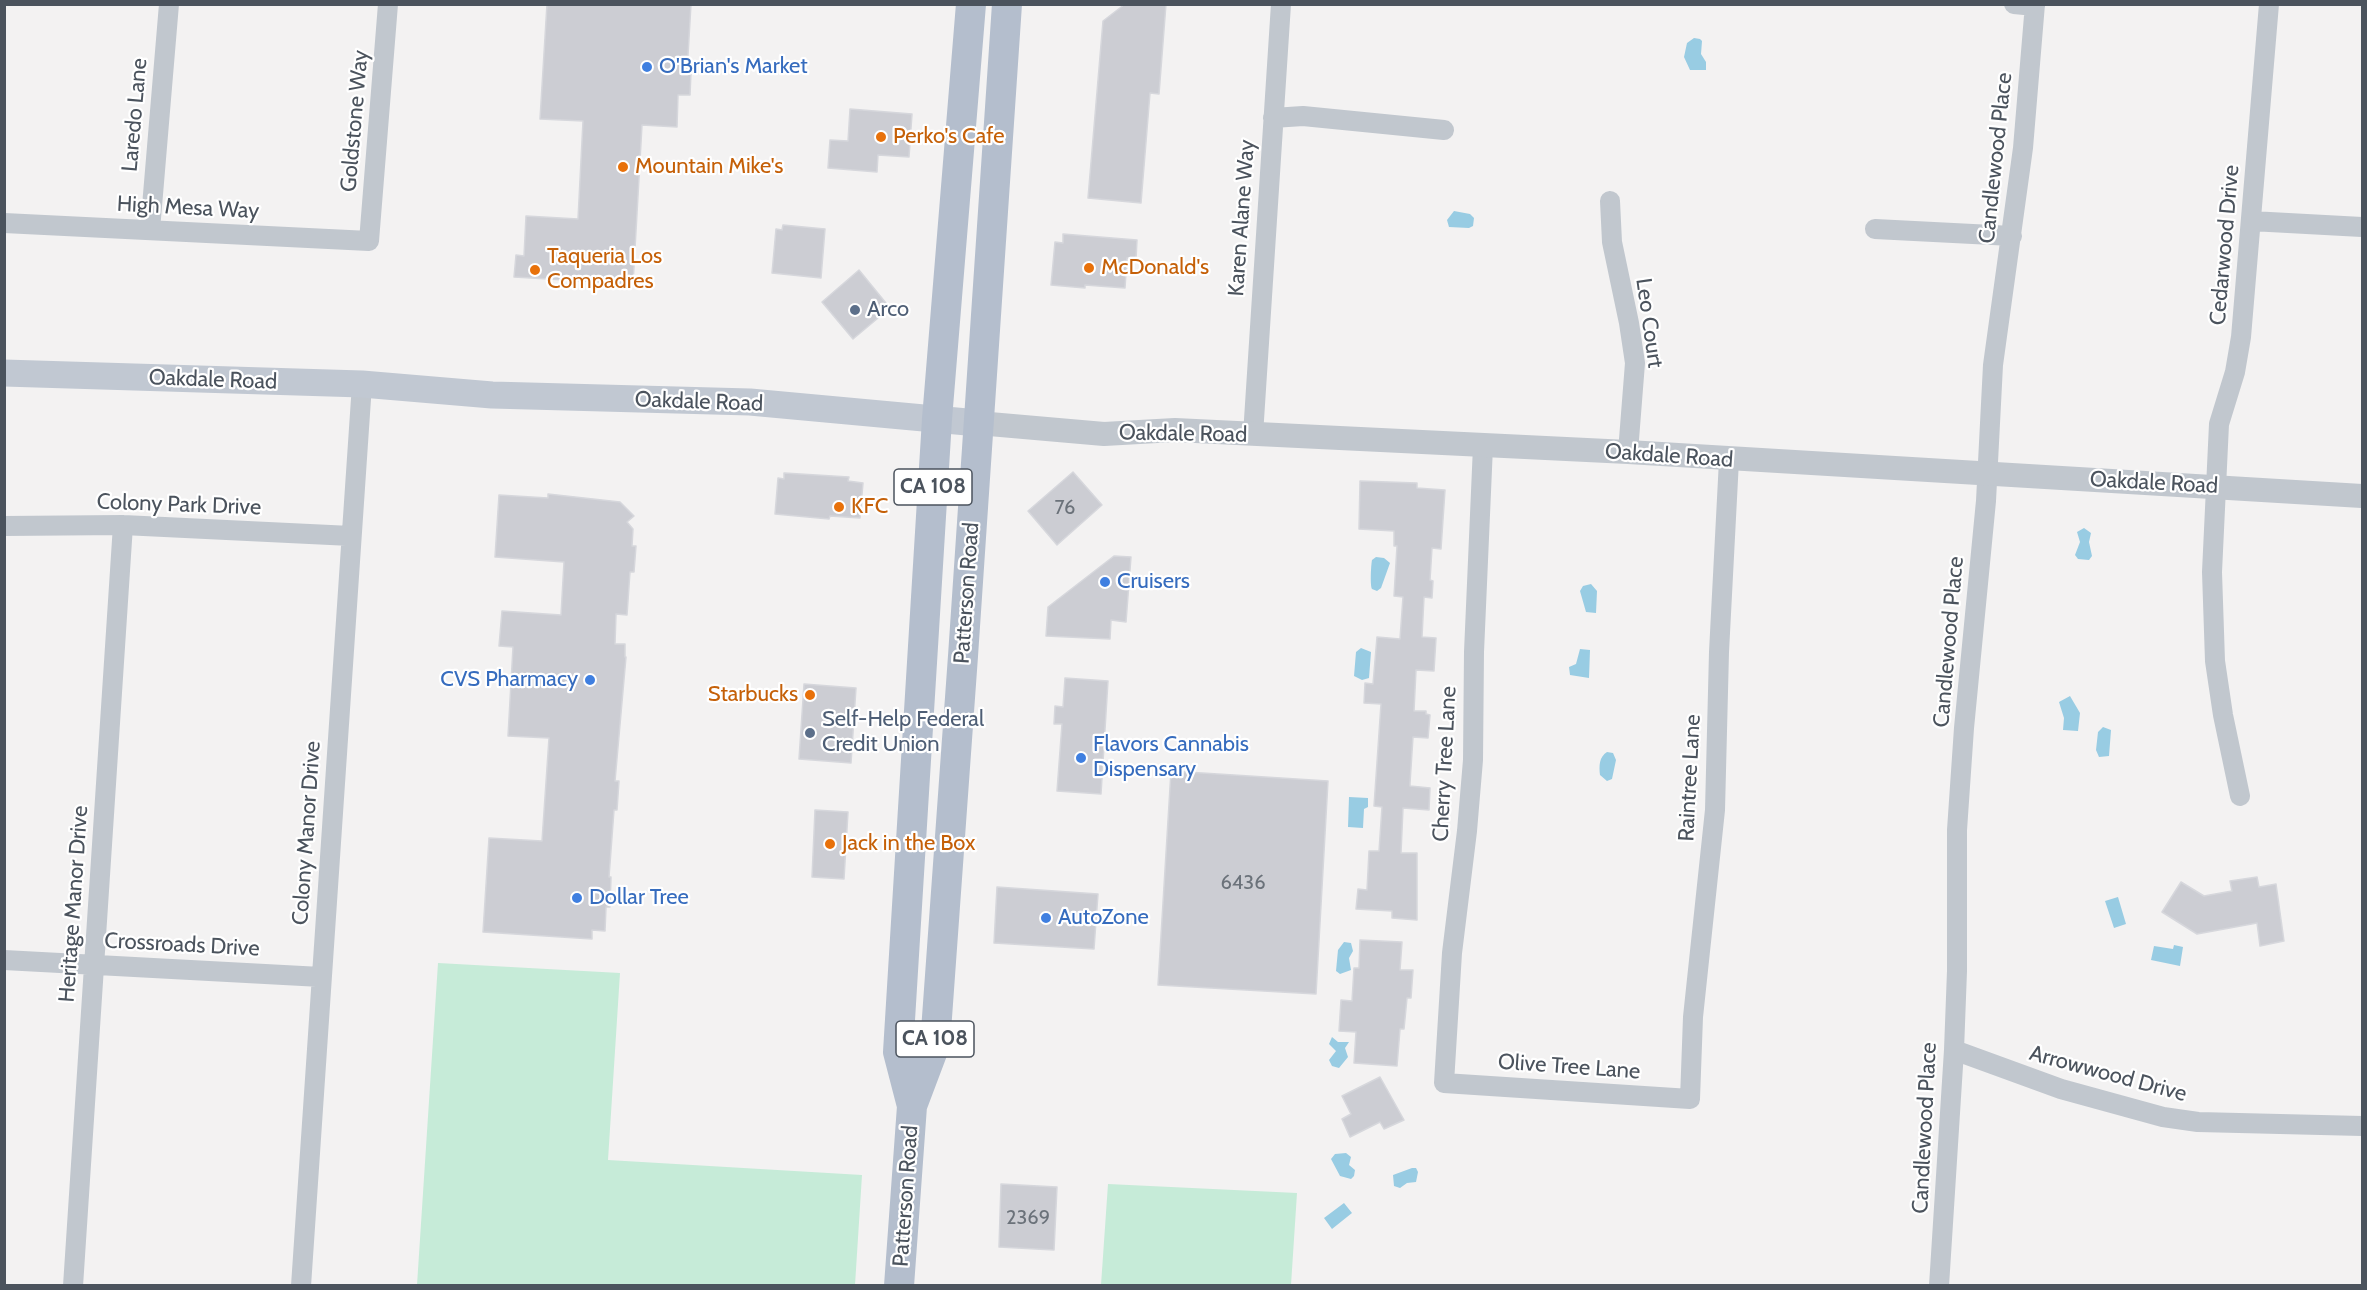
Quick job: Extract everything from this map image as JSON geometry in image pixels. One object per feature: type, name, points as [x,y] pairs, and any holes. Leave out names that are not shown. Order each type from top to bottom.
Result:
[{"type":"main road","name":"Patterson Road","points":[[912,1106],[898,1052],[937,419],[971,4]]},
{"type":"main road","name":"Patterson Road","points":[[899,1286],[912,1106],[935,1045],[1007,4]]},
{"type":"main road","name":"Oakdale Road","points":[[4,374],[362,384],[492,395],[750,402],[978,423]]},
{"type":"street","name":"Laredo Lane","points":[[150,230],[169,4]]},
{"type":"street","name":"Goldstone Way","points":[[369,241],[388,4]]},
{"type":"street","name":"Karen Alane Way","points":[[1253,435],[1281,4]]},
{"type":"street","points":[[2014,4],[2035,5]]},
{"type":"street","name":"Cedarwood Drive","points":[[2240,796],[2223,715],[2215,662],[2212,572],[2215,486],[2219,424],[2235,372],[2241,337],[2269,4]]},
{"type":"street","name":"Candlewood Place","points":[[1939,1286],[1954,1050],[1957,971],[1957,830],[1986,501],[1993,365],[2024,148],[2035,5]]},
{"type":"street","points":[[1273,118],[1303,116],[1444,130]]},
{"type":"street","name":"Leo Court","points":[[1610,201],[1612,242],[1635,363],[1628,452]]},
{"type":"street","points":[[2251,221],[2362,228]]},
{"type":"street","name":"High Mesa Way","points":[[4,223],[369,241]]},
{"type":"street","points":[[1875,229],[2012,236]]},
{"type":"street","name":"Colony Manor Drive","points":[[301,1286],[362,384]]},
{"type":"street","name":"Oakdale Road","points":[[978,423],[1104,434],[1175,430],[1628,452],[1729,460],[2362,496]]},
{"type":"street","name":"Cherry Tree Lane","points":[[1444,1083],[1452,953],[1473,760],[1474,652],[1483,446]]},
{"type":"street","name":"Raintree Lane","points":[[1690,1099],[1692,1017],[1715,810],[1719,652],[1729,460]]},
{"type":"street","name":"Colony Park Drive","points":[[4,526],[123,525],[351,536]]},
{"type":"street","name":"Heritage Manor Drive","points":[[73,1286],[123,525]]},
{"type":"street","name":"Crossroads Drive","points":[[4,960],[321,977]]},
{"type":"street","name":"Arrowwood Drive","points":[[1954,1050],[2061,1089],[2163,1117],[2227,1124],[2362,1126]]},
{"type":"street","name":"Olive Tree Lane","points":[[1444,1083],[1690,1099]]},
{"type":"green space","points":[[438,963],[620,973],[608,1160],[862,1175],[855,1285],[417,1285]]},
{"type":"green space","points":[[1108,1184],[1297,1193],[1291,1285],[1101,1285]]},
{"type":"water","points":[[1694,38],[1702,41],[1701,54],[1706,62],[1706,70],[1690,70],[1684,57],[1687,43]]},
{"type":"water","points":[[1454,211],[1470,214],[1474,218],[1473,226],[1469,228],[1449,227],[1447,220]]},
{"type":"water","points":[[2084,528],[2091,533],[2089,542],[2092,556],[2089,560],[2078,559],[2075,555],[2080,542],[2077,532]]},
{"type":"water","points":[[1376,557],[1384,558],[1390,563],[1381,588],[1377,591],[1372,589],[1371,579],[1372,560]]},
{"type":"water","points":[[1591,584],[1597,591],[1596,613],[1586,612],[1580,591],[1583,586]]},
{"type":"water","points":[[1361,648],[1371,652],[1369,678],[1362,680],[1354,676],[1356,652]]},
{"type":"water","points":[[1580,649],[1590,650],[1589,678],[1570,675],[1569,667],[1576,664]]},
{"type":"water","points":[[2070,696],[2080,713],[2078,731],[2063,730],[2064,718],[2059,702]]},
{"type":"water","points":[[2103,727],[2111,730],[2109,756],[2099,757],[2096,750],[2098,732]]},
{"type":"water","points":[[1607,752],[1613,753],[1616,760],[1612,779],[1607,781],[1600,775],[1600,768],[1601,759]]},
{"type":"water","points":[[1349,797],[1368,798],[1368,807],[1364,809],[1363,828],[1348,827]]},
{"type":"water","points":[[2118,897],[2126,924],[2114,928],[2105,901]]},
{"type":"water","points":[[1344,942],[1351,943],[1353,951],[1349,958],[1351,970],[1340,974],[1336,971],[1338,950]]},
{"type":"water","points":[[2174,945],[2183,947],[2180,966],[2151,960],[2154,946],[2173,949]]},
{"type":"water","points":[[1332,1037],[1338,1042],[1349,1042],[1345,1048],[1348,1057],[1339,1068],[1332,1066],[1329,1060],[1336,1051],[1329,1044]]},
{"type":"water","points":[[1346,1153],[1351,1157],[1349,1165],[1355,1170],[1351,1179],[1340,1176],[1331,1159],[1335,1154]]},
{"type":"water","points":[[1416,1168],[1418,1172],[1416,1182],[1407,1183],[1400,1188],[1394,1186],[1393,1175]]},
{"type":"water","points":[[1344,1203],[1352,1213],[1332,1229],[1324,1218]]},
{"type":"building","points":[[547,4],[691,4],[687,72],[691,72],[690,95],[678,95],[677,127],[642,125],[633,284],[514,277],[516,255],[524,256],[526,216],[578,219],[583,121],[540,119]]},
{"type":"building","points":[[1125,4],[1166,4],[1159,94],[1150,93],[1141,203],[1088,198],[1103,21]]},
{"type":"building","points":[[850,109],[912,114],[909,157],[878,155],[877,172],[828,168],[830,140],[848,141]]},
{"type":"building","points":[[783,225],[825,229],[821,278],[772,273],[776,229],[782,230]]},
{"type":"building","name":"McDonald's","points":[[1063,234],[1137,240],[1136,259],[1127,258],[1125,288],[1051,285],[1055,242],[1063,243]]},
{"type":"building","points":[[859,270],[890,308],[853,339],[822,302]]},
{"type":"building","points":[[1073,472],[1102,505],[1057,545],[1028,511]]},
{"type":"building","points":[[784,473],[849,477],[848,481],[863,483],[860,518],[830,516],[829,519],[775,514],[778,478],[784,479]]},
{"type":"building","points":[[1360,481],[1417,483],[1417,488],[1445,490],[1441,549],[1432,548],[1430,580],[1433,581],[1432,598],[1424,597],[1422,637],[1436,638],[1434,671],[1416,670],[1414,711],[1426,711],[1426,714],[1430,715],[1428,738],[1413,737],[1410,783],[1410,786],[1430,788],[1429,810],[1403,808],[1401,853],[1417,853],[1417,920],[1392,918],[1392,911],[1356,909],[1358,889],[1367,890],[1369,851],[1379,851],[1382,807],[1374,806],[1381,704],[1364,703],[1365,683],[1373,684],[1377,637],[1400,639],[1403,597],[1394,596],[1397,546],[1394,546],[1394,531],[1359,529]]},
{"type":"building","points":[[548,494],[620,502],[634,516],[627,522],[633,529],[632,546],[636,546],[634,572],[630,572],[627,615],[616,614],[615,644],[625,644],[626,657],[615,781],[619,781],[617,810],[614,810],[609,877],[611,877],[610,907],[606,907],[605,931],[592,930],[592,939],[483,932],[489,838],[542,841],[549,738],[508,736],[513,647],[499,646],[502,611],[561,615],[564,562],[495,557],[499,495],[548,498]]},
{"type":"building","name":"Cruisers","points":[[1114,556],[1131,557],[1126,622],[1111,620],[1110,639],[1046,636],[1048,607]]},
{"type":"building","name":"Flavors Cannabis Dispensary","points":[[1065,678],[1108,681],[1101,794],[1057,791],[1062,724],[1054,724],[1055,706],[1063,707]]},
{"type":"building","points":[[804,684],[856,688],[851,763],[799,759]]},
{"type":"building","points":[[1171,771],[1328,781],[1316,994],[1158,985]]},
{"type":"building","name":"Jack in the Box","points":[[815,810],[848,812],[844,879],[812,877]]},
{"type":"building","points":[[2257,877],[2259,887],[2276,884],[2284,941],[2260,946],[2257,923],[2197,934],[2162,912],[2181,882],[2204,896],[2232,891],[2230,881]]},
{"type":"building","name":"AutoZone","points":[[997,887],[1098,894],[1094,949],[994,943]]},
{"type":"building","points":[[1360,940],[1402,942],[1400,970],[1413,970],[1411,998],[1407,998],[1404,1029],[1400,1029],[1397,1066],[1354,1063],[1356,1032],[1339,1031],[1341,1000],[1352,1001],[1354,968],[1359,968]]},
{"type":"building","points":[[1380,1077],[1404,1120],[1384,1129],[1380,1122],[1350,1137],[1342,1119],[1351,1114],[1342,1096]]},
{"type":"building","points":[[1001,1184],[1057,1187],[1054,1250],[999,1247]]},
{"type":"place","name":"O'Brian's Market","points":[[647,67]]},
{"type":"place","name":"Perko's Cafe","points":[[881,137]]},
{"type":"place","name":"Mountain Mike's","points":[[623,167]]},
{"type":"place","name":"McDonald's","points":[[1089,268]]},
{"type":"place","name":"Taqueria Los Compadres","points":[[535,270]]},
{"type":"place","name":"Arco","points":[[855,310]]},
{"type":"place","name":"KFC","points":[[839,507]]},
{"type":"place","name":"Cruisers","points":[[1105,582]]},
{"type":"place","name":"CVS Pharmacy","points":[[590,680]]},
{"type":"place","name":"Starbucks","points":[[810,695]]},
{"type":"place","name":"Self-Help Federal Credit Union","points":[[810,733]]},
{"type":"place","name":"Flavors Cannabis Dispensary","points":[[1081,758]]},
{"type":"place","name":"Jack in the Box","points":[[830,844]]},
{"type":"place","name":"Dollar Tree","points":[[577,898]]},
{"type":"place","name":"AutoZone","points":[[1046,918]]}]
